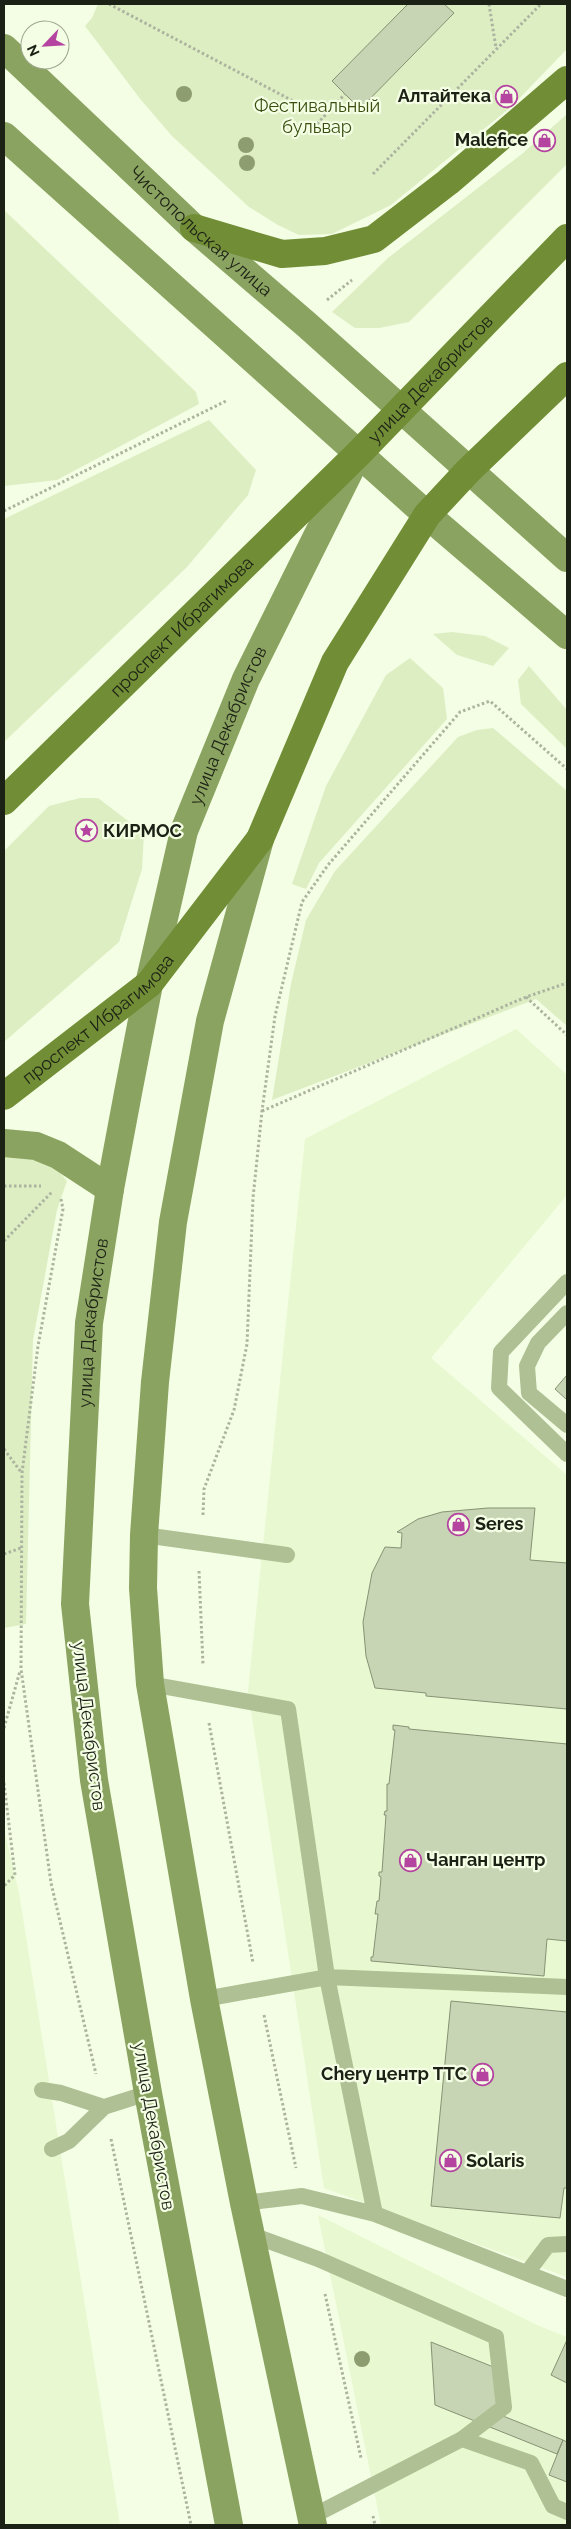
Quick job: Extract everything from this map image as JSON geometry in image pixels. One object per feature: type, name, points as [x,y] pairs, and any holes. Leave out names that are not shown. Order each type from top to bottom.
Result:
[{"type":"main road","name":"Чистопольская улица","points":[[4,48],[194,228],[401,408],[567,558]]},
{"type":"main road","points":[[194,228],[282,254],[325,251],[374,239],[448,182],[567,80]]},
{"type":"main road","points":[[4,136],[359,452],[427,515],[567,635]]},
{"type":"main road","name":"улица Декабристов","points":[[229,2525],[148,2093],[94,1780],[74,1604],[90,1323],[110,1189],[149,984],[184,831],[246,679],[359,452],[567,238]]},
{"type":"main road","points":[[312,2521],[244,2203],[204,1999],[150,1684],[143,1588],[144,1535],[155,1382],[173,1222],[210,1021],[260,839],[335,662],[427,515],[468,470],[567,376]]},
{"type":"main road","name":"проспект Ибрагимова","points":[[4,801],[359,452]]},
{"type":"main road","name":"проспект Ибрагимова","points":[[4,1096],[149,984],[260,839]]},
{"type":"main road","points":[[4,1143],[36,1146],[58,1155],[110,1189]]},
{"type":"lane","points":[[567,1282],[501,1352],[499,1388],[567,1454]]},
{"type":"lane","points":[[567,1313],[538,1344],[527,1366],[528,1393],[567,1425]]},
{"type":"lane","points":[[144,1535],[287,1555]]},
{"type":"lane","points":[[150,1684],[288,1709],[327,1977],[374,2214]]},
{"type":"lane","points":[[204,1999],[258,1991],[327,1977],[567,1987]]},
{"type":"lane","points":[[42,2090],[61,2093],[104,2107]]},
{"type":"lane","points":[[52,2149],[69,2141],[104,2107],[148,2093]]},
{"type":"lane","points":[[244,2203],[302,2196],[374,2214],[567,2289]]},
{"type":"lane","points":[[252,2235],[318,2259],[496,2337],[504,2407],[462,2440],[368,2488],[312,2521]]},
{"type":"lane","points":[[527,2273],[548,2245],[567,2244]]},
{"type":"lane","points":[[462,2440],[531,2463],[554,2506],[567,2512]]},
{"type":"path","points":[[109,4],[295,102]]},
{"type":"path","points":[[490,4],[496,49]]},
{"type":"path","points":[[373,174],[541,4]]},
{"type":"path","points":[[317,124],[345,94]]},
{"type":"path","points":[[323,303],[359,275]]},
{"type":"path","points":[[4,511],[226,401]]},
{"type":"path","points":[[302,2196],[258,1991],[204,1695],[199,1565],[204,1489],[234,1410],[247,1344],[253,1198],[262,1111],[275,1016],[302,902],[328,865],[460,712],[490,701],[567,769]]},
{"type":"path","points":[[262,1111],[526,997],[567,983]]},
{"type":"path","points":[[526,997],[567,1035]]},
{"type":"path","points":[[4,1186],[49,1186]]},
{"type":"path","points":[[4,1241],[58,1186]]},
{"type":"path","points":[[4,1449],[22,1473]]},
{"type":"path","points":[[4,1554],[21,1548]]},
{"type":"path","points":[[4,1728],[21,1669]]},
{"type":"path","points":[[4,1784],[15,1875],[4,1886]]},
{"type":"path","points":[[318,2259],[375,2525]]},
{"type":"shaded area","points":[[516,1029],[567,1075],[567,1195],[431,1358],[567,1475],[567,2277],[324,2188],[248,1691],[305,1139]]},
{"type":"shaded area","points":[[4,1829],[19,1893],[120,2525],[4,2525]]},
{"type":"shaded area","points":[[318,2215],[539,2326],[567,2337],[567,2525],[381,2525]]},
{"type":"green space","name":"Фестивальный бульвар","points":[[98,4],[567,4],[567,49],[511,107],[391,205],[332,234],[299,235],[278,225],[249,207],[172,136],[141,100],[85,26],[92,18]]},
{"type":"green space","points":[[567,114],[567,164],[409,322],[379,328],[355,328],[332,312],[388,258],[523,153]]},
{"type":"green space","points":[[4,210],[196,392],[199,404],[57,480],[4,486]]},
{"type":"green space","points":[[209,420],[256,470],[248,495],[187,567],[4,742],[4,519]]},
{"type":"green space","points":[[452,632],[485,636],[509,648],[493,666],[457,655],[433,634]]},
{"type":"green space","points":[[410,658],[443,688],[447,719],[319,863],[306,889],[292,884],[326,786],[386,675]]},
{"type":"green space","points":[[529,666],[567,710],[567,749],[521,704],[518,680]]},
{"type":"green space","points":[[493,728],[567,791],[567,1026],[536,999],[272,1100],[291,984],[306,920],[335,871],[458,737],[477,730]]},
{"type":"green space","points":[[80,798],[98,798],[144,833],[142,869],[119,942],[4,1042],[4,851],[49,806]]},
{"type":"green space","points":[[4,1152],[53,1164],[67,1181],[57,1210],[33,1340],[26,1624],[4,1628]]},
{"type":"building","points":[[408,4],[444,4],[454,13],[360,109],[332,81]]},
{"type":"building","points":[[567,1375],[567,1400],[555,1389]]},
{"type":"building","points":[[488,1508],[535,1508],[530,1560],[567,1563],[567,1709],[426,1696],[426,1693],[375,1688],[366,1656],[363,1622],[372,1573],[385,1547],[401,1548],[402,1533],[397,1532],[418,1519],[442,1512]]},
{"type":"building","points":[[393,1725],[409,1727],[409,1729],[567,1744],[567,1941],[547,1939],[544,1976],[371,1961],[378,1914],[375,1914],[377,1901],[379,1901],[381,1877],[379,1872],[382,1872],[386,1815],[384,1815],[385,1811],[387,1811],[387,1784],[389,1784],[395,1730],[393,1730]]},
{"type":"building","points":[[451,2001],[567,2012],[567,2188],[564,2188],[560,2218],[431,2206]]},
{"type":"building","points":[[567,2340],[567,2383],[551,2375]]},
{"type":"building","points":[[431,2342],[501,2370],[503,2416],[563,2440],[557,2454],[435,2405]]},
{"type":"building","points":[[563,2440],[567,2442],[567,2482],[549,2475]]},
{"type":"place","name":"Алтайтека","points":[[507,96]]},
{"type":"place","name":"Malefice","points":[[544,140]]},
{"type":"place","name":"КИРМОС","points":[[87,831]]},
{"type":"place","name":"Seres","points":[[459,1524]]},
{"type":"place","name":"Чанган центр","points":[[410,1860]]},
{"type":"place","name":"Chery центр ТТС","points":[[483,2074]]},
{"type":"place","name":"Solaris","points":[[450,2161]]}]
